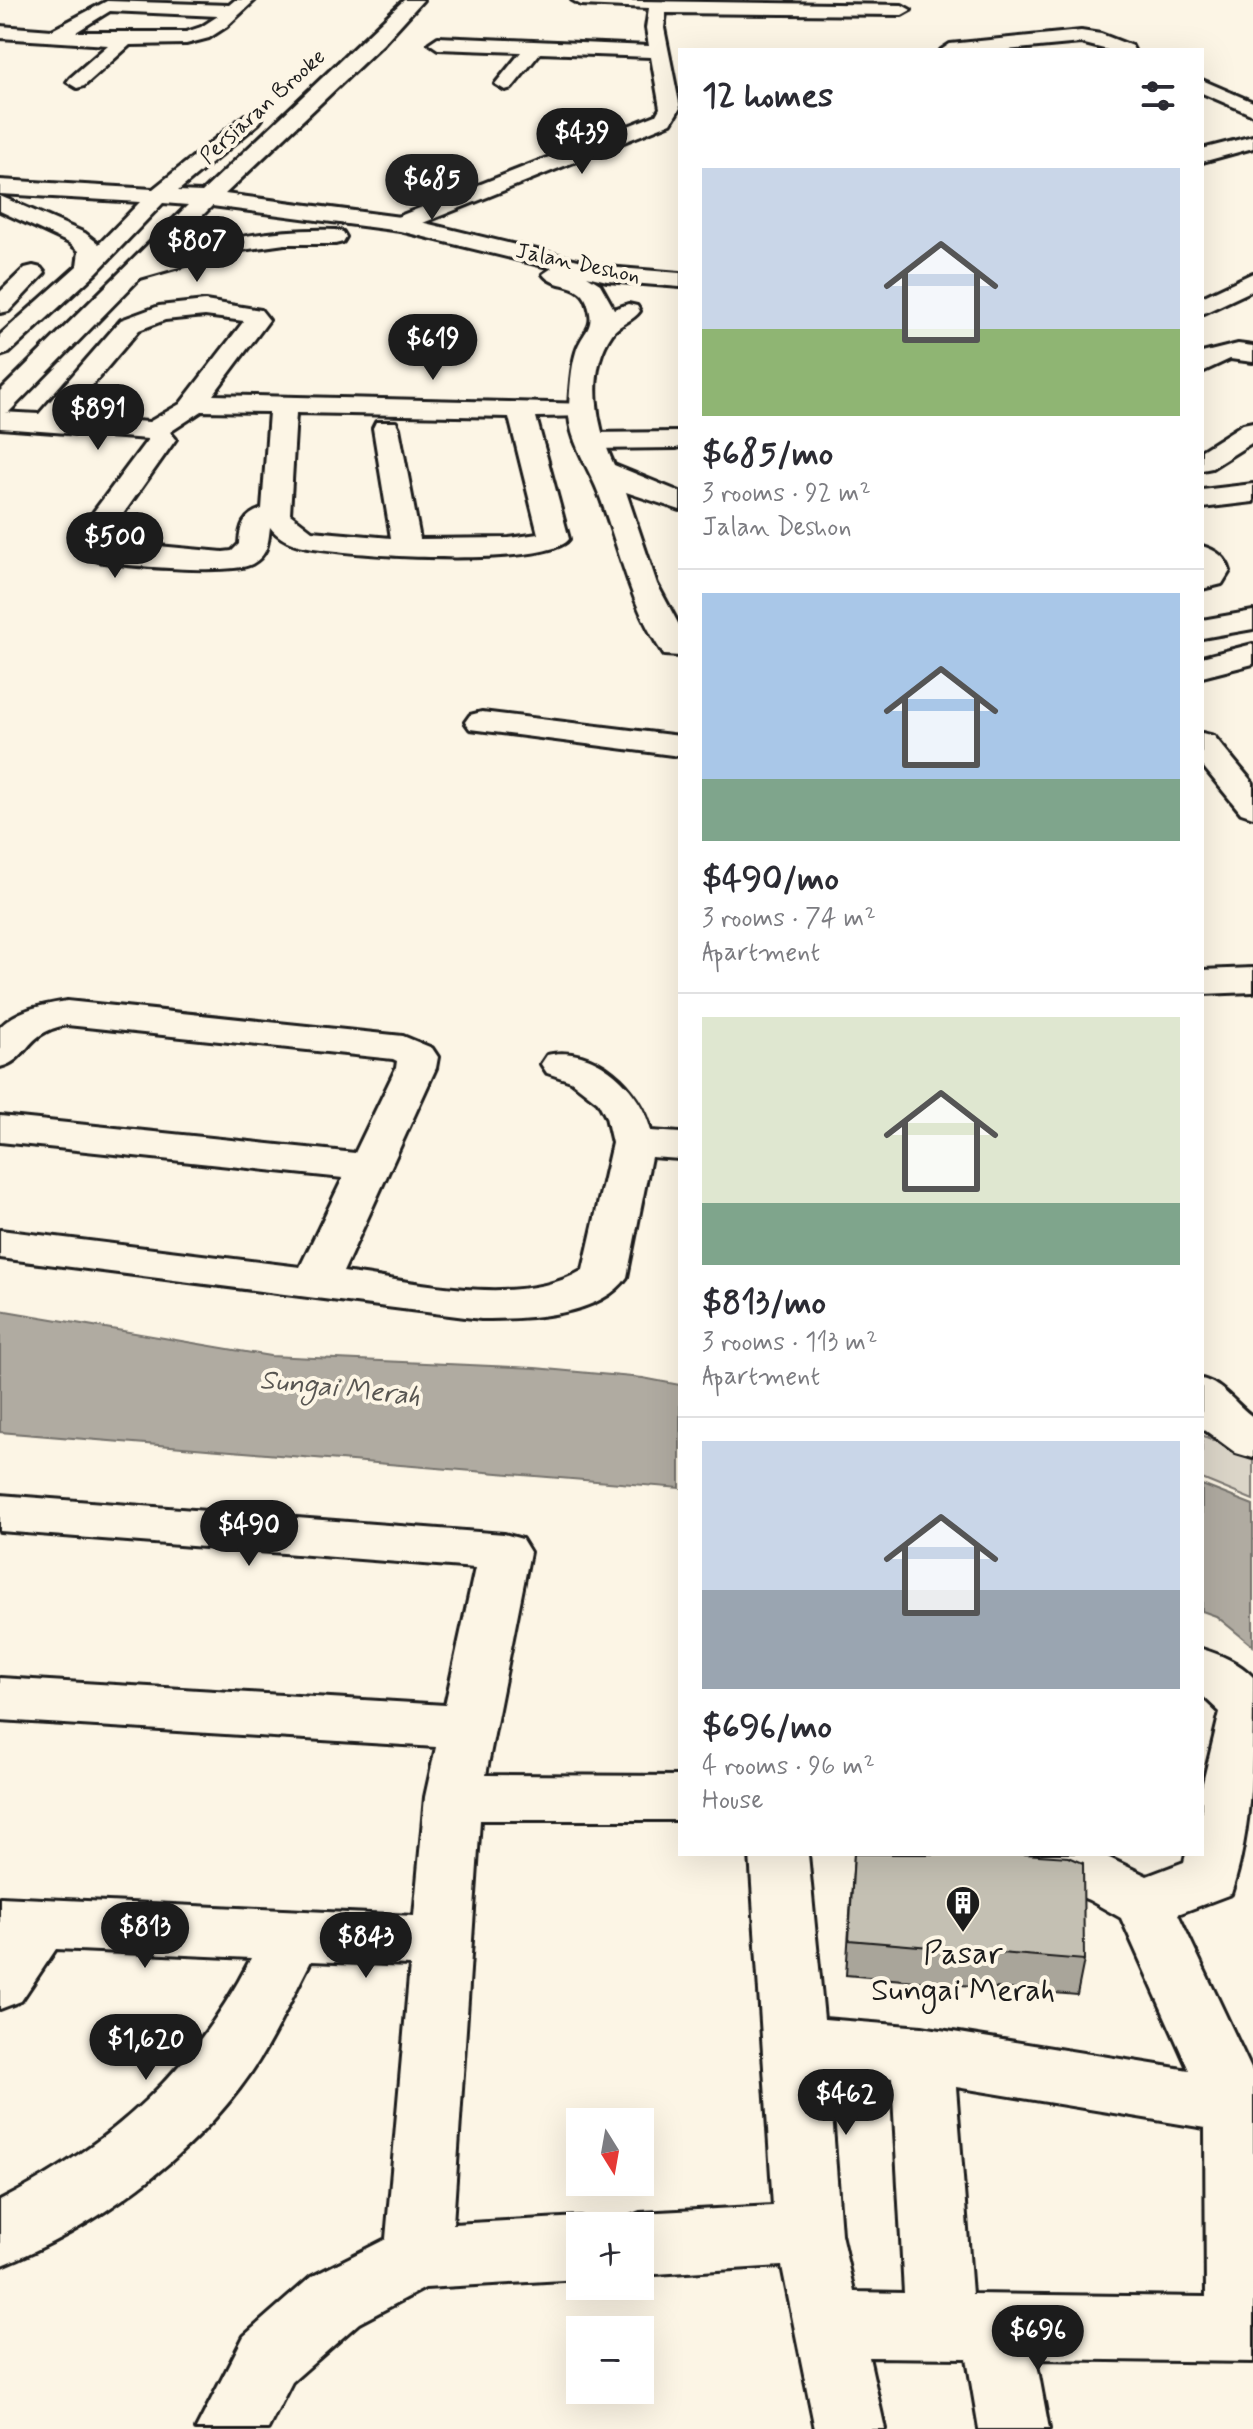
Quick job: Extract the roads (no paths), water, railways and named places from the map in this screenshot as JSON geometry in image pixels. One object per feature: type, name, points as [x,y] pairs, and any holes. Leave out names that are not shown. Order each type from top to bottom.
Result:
[{"type":"street","name":"Persiaran Brooke","points":[[0,406],[199,207],[414,0]]},
{"type":"street","points":[[581,0],[902,10]]},
{"type":"street","points":[[400,224],[664,119],[670,108],[667,60],[655,28],[659,4]]},
{"type":"street","points":[[0,21],[162,26],[181,22],[200,9],[239,5]]},
{"type":"street","points":[[0,32],[170,39],[205,33],[239,5]]},
{"type":"street","points":[[57,35],[78,24]]},
{"type":"street","points":[[77,82],[127,38]]},
{"type":"street","points":[[974,48],[1094,38],[1120,48]]},
{"type":"street","points":[[438,43],[667,60]]},
{"type":"street","points":[[505,84],[533,49]]},
{"type":"street","points":[[1204,87],[1253,109]]},
{"type":"street","name":"Persiaran Brooke","points":[[0,348],[88,268],[150,204],[221,147],[268,104]]},
{"type":"street","points":[[1204,155],[1253,142]]},
{"type":"street","points":[[156,168],[221,147]]},
{"type":"street","points":[[253,158],[256,171],[264,181],[298,199],[342,214]]},
{"type":"street","points":[[0,184],[124,172]]},
{"type":"street","name":"Jalan Deshon","points":[[0,184],[150,204]]},
{"type":"street","points":[[0,202],[77,238],[91,249],[88,268]]},
{"type":"street","name":"Jalan Deshon","points":[[0,202],[150,204],[342,214],[400,224],[607,274],[678,280]]},
{"type":"street","name":"Jalan Deshon","points":[[199,207],[426,245],[580,281],[595,291],[601,301],[604,326]]},
{"type":"street","points":[[133,273],[225,245],[290,236],[426,245]]},
{"type":"street","points":[[1214,273],[1236,268],[1253,259]]},
{"type":"street","points":[[0,306],[33,273]]},
{"type":"street","points":[[1204,306],[1253,280]]},
{"type":"street","points":[[677,656],[642,584],[614,496],[589,441],[582,410],[589,351],[604,326],[633,307],[678,291]]},
{"type":"street","points":[[0,420],[46,423],[154,430],[189,410],[257,320],[252,315],[185,308],[148,315],[130,325],[46,423]]},
{"type":"street","points":[[1204,363],[1223,351],[1239,350],[1253,354]]},
{"type":"street","points":[[194,403],[523,415]]},
{"type":"street","points":[[284,405],[276,514],[289,531],[307,539],[443,548],[538,545],[554,539],[523,415]]},
{"type":"street","points":[[280,434],[386,428],[582,410]]},
{"type":"street","points":[[386,428],[407,546]]},
{"type":"street","points":[[154,430],[162,439],[89,538],[89,545],[100,552],[223,561],[241,558],[254,547],[255,526],[263,518],[276,514]]},
{"type":"street","points":[[1204,463],[1253,430]]},
{"type":"street","points":[[589,441],[678,438]]},
{"type":"street","points":[[1204,466],[1249,500]]},
{"type":"street","points":[[600,469],[654,494],[678,500]]},
{"type":"street","points":[[1204,499],[1249,500]]},
{"type":"street","points":[[1204,517],[1249,500]]},
{"type":"street","points":[[1204,557],[1213,564],[1215,571],[1211,578],[1204,580]]},
{"type":"street","points":[[1204,629],[1253,620]]},
{"type":"street","points":[[1204,666],[1253,654]]},
{"type":"street","points":[[482,722],[678,746]]},
{"type":"street","points":[[1204,745],[1253,806]]},
{"type":"street","points":[[1204,982],[1253,980]]},
{"type":"street","points":[[0,1055],[15,1031],[24,1024],[67,1013],[403,1048],[418,1057],[416,1068],[315,1283]]},
{"type":"street","points":[[0,1244],[481,1304],[540,1304],[584,1291],[604,1277],[633,1143],[627,1117],[614,1095],[585,1072],[561,1064]]},
{"type":"street","points":[[0,1129],[370,1168]]},
{"type":"street","points":[[633,1143],[678,1146]]},
{"type":"street","points":[[1204,1398],[1216,1414],[1253,1441]]},
{"type":"street","points":[[0,1513],[504,1552],[453,1797],[418,2257]]},
{"type":"street","points":[[1143,1902],[1210,1877],[1248,1707],[1226,1683],[1204,1670]]},
{"type":"street","points":[[0,1699],[467,1728]]},
{"type":"street","points":[[453,1797],[678,1798]]},
{"type":"street","points":[[779,1856],[796,2043],[808,2234],[850,2429]]},
{"type":"street","points":[[826,2324],[1247,2330],[1245,2107],[1143,1902],[1056,1857],[1030,1856]]},
{"type":"street","points":[[0,1983],[20,1923],[442,1942]]},
{"type":"street","points":[[0,2235],[47,2212],[133,2150],[175,2114],[214,2073],[238,2039],[294,1935]]},
{"type":"street","points":[[796,2043],[922,2054],[1245,2107]]},
{"type":"street","points":[[922,2054],[968,2326],[1014,2429]]},
{"type":"street","points":[[654,2243],[808,2234]]},
{"type":"street","points":[[231,2429],[268,2359],[335,2300],[418,2257],[566,2249]]},
{"type":"water","name":"Sungai Merah","points":[[0,1310],[270,1356],[535,1368],[643,1378],[678,1385],[678,1488],[0,1432]]},
{"type":"water","points":[[1204,1486],[1253,1505],[1253,1646],[1216,1616],[1204,1612]]},
{"type":"place","name":"Pasar Sungai Merah","points":[[963,1934]]}]
